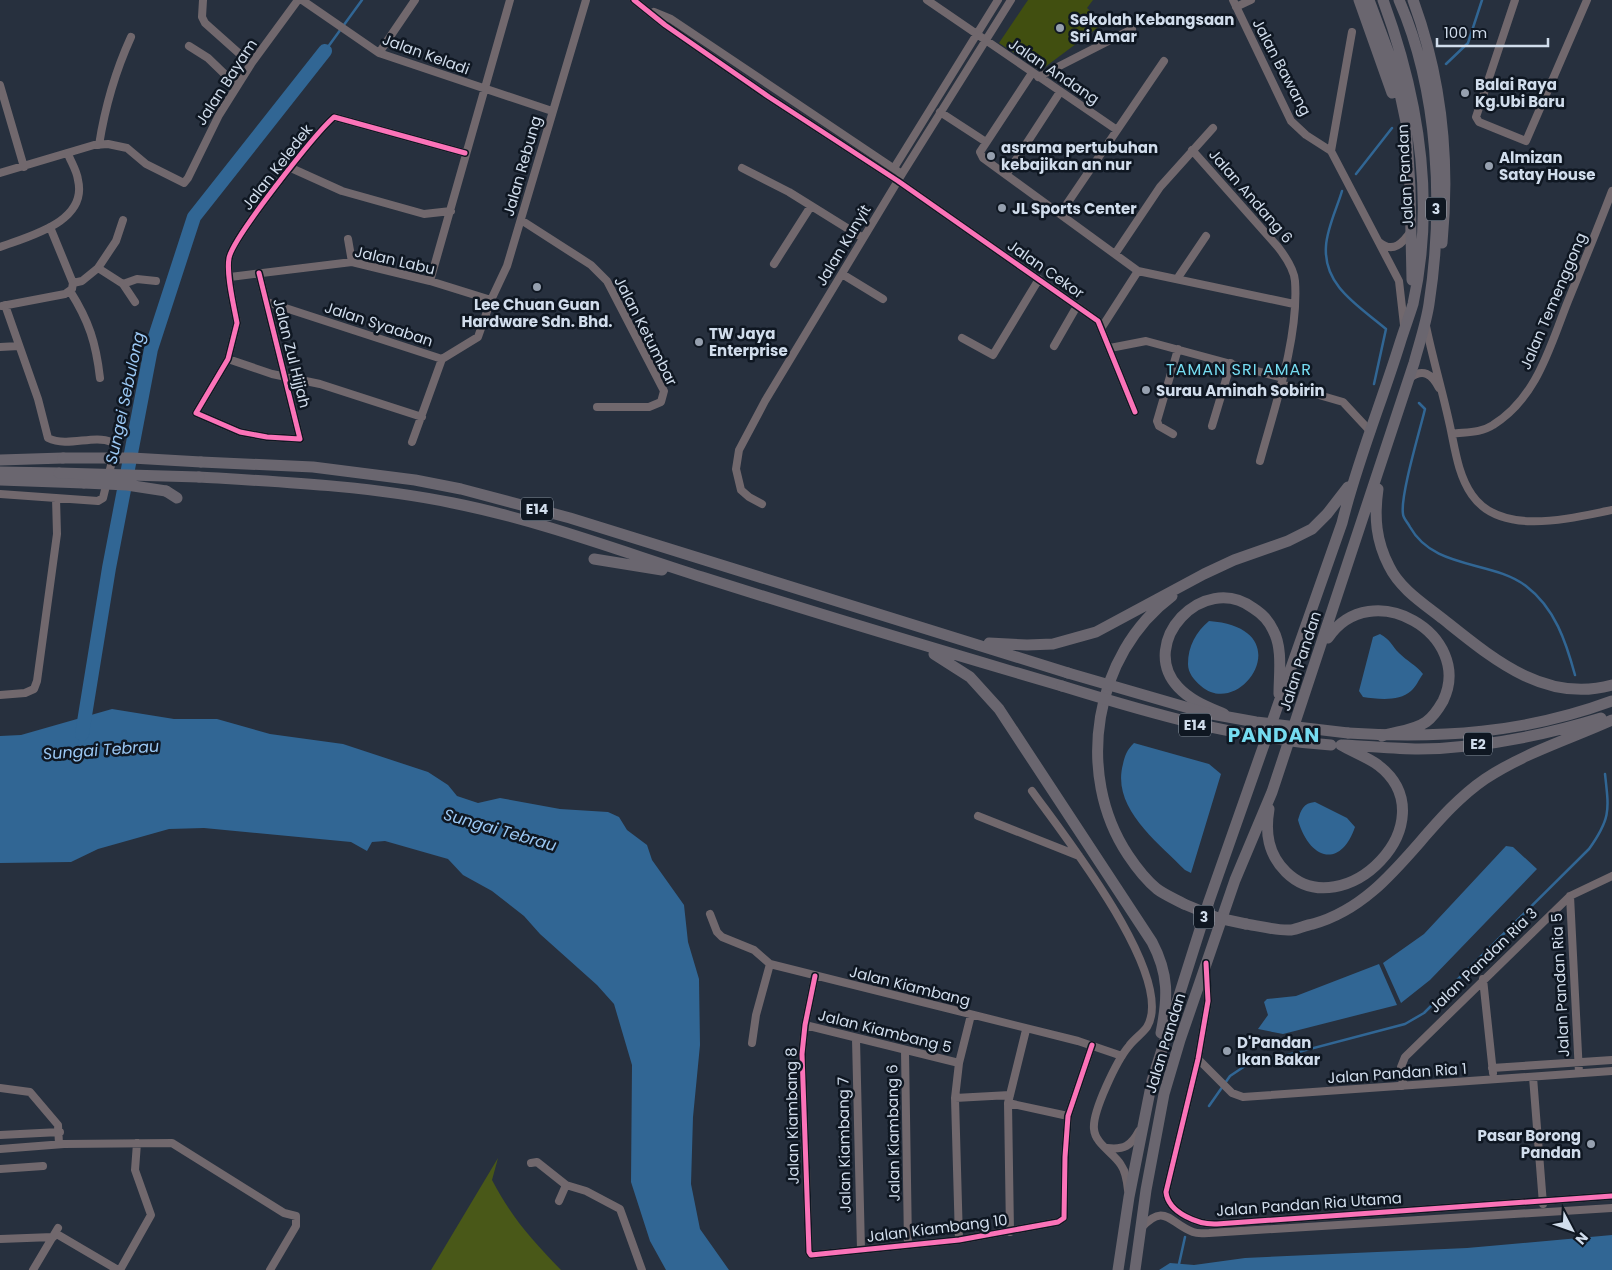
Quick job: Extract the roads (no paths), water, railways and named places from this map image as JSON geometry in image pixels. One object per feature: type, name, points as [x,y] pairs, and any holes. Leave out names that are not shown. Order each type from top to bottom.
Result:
[{"type":"highway","points":[[1359,0],[1388,78],[1407,148]]},
{"type":"highway","points":[[1370,0],[1395,70],[1406,122],[1410,187],[1412,305]]},
{"type":"highway","name":"Jalan Pandan","points":[[1118,1270],[1129,1197],[1152,1081],[1209,901],[1342,523],[1352,481],[1371,432],[1412,305],[1422,252],[1425,210],[1416,114],[1404,64],[1383,0]]},
{"type":"highway","name":"Jalan Pandan","points":[[1135,1270],[1140,1230],[1164,1094],[1235,880],[1272,792],[1320,650],[1409,378],[1429,306],[1435,254],[1436,203],[1430,112],[1418,58],[1399,0]]},
{"type":"highway","points":[[1413,0],[1431,56],[1441,110],[1446,160],[1442,247],[1437,277],[1429,306]]},
{"type":"highway","points":[[1384,452],[1375,506],[1376,529],[1389,568],[1405,588],[1510,670],[1536,681],[1580,691],[1612,685]]},
{"type":"highway","name":"E14","points":[[0,460],[132,458],[313,468],[415,480],[461,489],[570,518],[1184,708],[1235,718]]},
{"type":"highway","name":"E14","points":[[0,472],[199,477],[308,483],[411,495],[454,503],[564,532],[917,644],[1184,723],[1248,736],[1336,745]]},
{"type":"highway","points":[[0,480],[127,486],[166,491],[177,498]]},
{"type":"highway","points":[[973,642],[1027,645],[1053,644],[1096,632],[1204,574],[1234,560],[1288,541],[1312,529],[1327,514],[1352,481]]},
{"type":"highway","points":[[594,559],[699,576]]},
{"type":"highway","points":[[1204,574],[1159,606],[1128,644],[1114,671],[1100,718],[1097,738],[1097,772],[1100,791],[1117,839],[1135,866],[1157,890],[1218,918],[1291,930],[1323,921],[1376,891],[1461,798],[1484,780],[1538,751],[1612,720]]},
{"type":"highway","points":[[1235,718],[1202,704],[1186,694],[1172,677],[1166,658],[1169,638],[1180,617],[1190,608],[1201,602],[1224,597],[1237,599],[1259,612],[1273,630],[1278,651],[1279,703]]},
{"type":"highway","points":[[1320,650],[1336,626],[1345,619],[1370,611],[1385,610],[1405,616],[1418,624],[1441,647],[1449,668],[1446,694],[1440,705],[1432,716],[1421,724],[1382,736]]},
{"type":"highway","points":[[917,644],[955,666],[988,695],[1021,740],[1152,942],[1165,974],[1166,996],[1152,1081]]},
{"type":"highway","name":"E2","points":[[1235,718],[1382,736],[1474,734],[1547,722],[1612,701]]},
{"type":"highway","name":"E2","points":[[1336,745],[1420,749],[1480,744],[1546,734],[1612,715]]},
{"type":"highway","points":[[1272,792],[1267,821],[1268,840],[1278,864],[1289,875],[1310,886],[1334,888],[1355,881],[1373,868],[1396,840],[1402,826],[1403,806],[1393,783],[1378,765],[1336,745]]},
{"type":"street","points":[[203,0],[202,17],[204,22],[251,64]]},
{"type":"street","name":"Jalan Bayam","points":[[99,145],[108,144],[127,148],[146,164],[184,183],[218,115],[251,64],[298,0]]},
{"type":"street","name":"Jalan Keladi","points":[[302,0],[358,41],[379,53],[484,90],[552,111]]},
{"type":"street","points":[[379,53],[415,0]]},
{"type":"street","points":[[430,281],[510,0]]},
{"type":"street","name":"Jalan Rebung","points":[[478,337],[491,300],[507,266],[586,0]]},
{"type":"street","name":"Jalan Cekor","points":[[634,0],[665,25],[768,97],[900,177],[1098,321],[1135,412]]},
{"type":"street","name":"Jalan Andang","points":[[927,0],[1117,130]]},
{"type":"street","points":[[900,177],[894,168],[998,0]]},
{"type":"street","name":"Jalan Kunyit","points":[[762,504],[741,490],[736,470],[739,450],[765,401],[863,238],[1011,0]]},
{"type":"street","points":[[1234,4],[1251,0]]},
{"type":"street","points":[[1515,0],[1476,120],[1523,141],[1528,139],[1587,0]]},
{"type":"street","name":"Jalan Bawang","points":[[1234,4],[1291,121],[1306,135],[1331,151],[1378,241],[1400,286],[1404,330]]},
{"type":"street","name":"Jalan Cekor","points":[[645,8],[671,19],[894,168]]},
{"type":"street","points":[[1132,29],[1035,75],[986,142],[980,152],[983,158],[1138,271],[1294,304]]},
{"type":"street","points":[[1331,151],[1352,32]]},
{"type":"street","points":[[0,173],[99,145],[104,112],[116,71],[131,38]]},
{"type":"street","points":[[189,46],[208,58],[237,86]]},
{"type":"street","points":[[1060,214],[1164,61]]},
{"type":"street","points":[[0,85],[24,167]]},
{"type":"street","points":[[1006,175],[1060,92]]},
{"type":"street","points":[[940,112],[986,142]]},
{"type":"street","name":"Jalan Keledek","points":[[300,439],[240,432],[198,415],[197,408],[211,390],[228,359],[237,323],[228,261],[237,239],[291,168],[334,117],[465,153]]},
{"type":"street","points":[[1115,254],[1160,187],[1213,128]]},
{"type":"street","name":"Jalan Andang 6","points":[[1192,150],[1278,246],[1288,262],[1295,279],[1294,304],[1282,381],[1260,461]]},
{"type":"street","points":[[0,247],[61,222],[77,199],[79,181],[68,154]]},
{"type":"street","points":[[880,159],[890,160],[902,155]]},
{"type":"street","points":[[291,168],[342,191],[424,214],[451,211]]},
{"type":"street","points":[[742,168],[811,206],[863,238]]},
{"type":"street","name":"Jalan Temenggong","points":[[1452,434],[1492,426],[1518,405],[1530,388],[1542,369],[1612,191]]},
{"type":"street","points":[[774,264],[811,206]]},
{"type":"street","points":[[0,494],[98,501],[103,498],[115,449],[112,442],[103,438],[57,442],[48,438],[38,399],[2,306],[65,294],[98,268],[111,250],[123,220]]},
{"type":"street","name":"Jalan Ketumbar","points":[[521,220],[585,260],[606,281],[664,391],[664,398],[658,405],[620,408],[598,407]]},
{"type":"street","points":[[50,227],[72,287],[90,327],[100,378]]},
{"type":"street","points":[[1378,241],[1386,247],[1393,248],[1402,243],[1411,230]]},
{"type":"street","points":[[1177,279],[1206,236]]},
{"type":"street","points":[[348,239],[352,262]]},
{"type":"street","name":"Jalan Labu","points":[[230,277],[352,262],[430,281],[491,300]]},
{"type":"street","points":[[98,268],[123,284],[135,302]]},
{"type":"street","points":[[1102,327],[1138,271]]},
{"type":"street","name":"Jalan Zul Hijjah","points":[[259,273],[300,439]]},
{"type":"street","points":[[842,274],[883,299]]},
{"type":"street","name":"Jalan Cekor","points":[[962,338],[993,355],[1039,279]]},
{"type":"street","points":[[123,284],[138,280],[156,281]]},
{"type":"street","name":"Jalan Syaaban","points":[[267,302],[442,359],[478,337]]},
{"type":"street","points":[[1054,346],[1077,306]]},
{"type":"street","points":[[1425,319],[1459,465],[1472,496],[1502,517],[1520,521],[1546,521],[1612,510]]},
{"type":"street","points":[[1110,348],[1146,341],[1231,363],[1343,402],[1371,432]]},
{"type":"street","points":[[0,347],[19,346]]},
{"type":"street","points":[[1173,434],[1159,426],[1157,421],[1178,349]]},
{"type":"street","points":[[228,359],[284,377],[320,384],[422,417]]},
{"type":"street","points":[[412,442],[442,359]]},
{"type":"street","points":[[1212,426],[1231,363]]},
{"type":"street","points":[[1409,378],[1417,373],[1429,374],[1443,394]]},
{"type":"street","points":[[0,695],[25,693],[34,689],[37,681],[57,534],[56,498]]},
{"type":"street","points":[[1032,791],[1079,856],[1124,925],[1147,976],[1152,998],[1150,1020],[1146,1028],[1122,1056],[1095,1116],[1095,1134],[1122,1166],[1129,1197]]},
{"type":"street","points":[[978,816],[1079,856]]},
{"type":"street","name":"Jalan Pandan Ria 3","points":[[1403,1086],[1401,1067],[1405,1057],[1570,896],[1612,876]]},
{"type":"street","name":"Jalan Pandan Ria 5","points":[[1570,896],[1579,1073]]},
{"type":"street","points":[[710,914],[717,932],[722,937],[754,950],[770,964],[756,1015],[752,1043]]},
{"type":"street","name":"Jalan Pandan Ria Utama","points":[[1206,963],[1208,1001],[1198,1059],[1166,1192],[1168,1200],[1180,1212],[1193,1220],[1207,1224],[1612,1196]]},
{"type":"street","name":"Jalan Kiambang","points":[[770,964],[1092,1046],[1122,1056]]},
{"type":"street","name":"Jalan Kiambang 8","points":[[811,1255],[809,1252],[802,1054],[805,1025],[815,976]]},
{"type":"street","points":[[1483,979],[1494,1080]]},
{"type":"street","points":[[959,1240],[955,1098],[959,1063],[972,1015]]},
{"type":"street","name":"Jalan Kiambang 5","points":[[805,1025],[959,1063]]},
{"type":"street","points":[[1010,1232],[1008,1104],[1026,1030]]},
{"type":"street","name":"Jalan Kiambang 7","points":[[856,1039],[861,1250]]},
{"type":"street","points":[[1008,1104],[1068,1116],[1092,1046]]},
{"type":"street","name":"Jalan Kiambang 6","points":[[905,1050],[908,1245]]},
{"type":"street","name":"Jalan Pandan Ria 1","points":[[1198,1059],[1229,1090],[1235,1095],[1243,1097],[1612,1071]]},
{"type":"street","points":[[1492,1068],[1612,1060]]},
{"type":"street","points":[[1533,1077],[1543,1212]]},
{"type":"street","points":[[0,1088],[30,1092],[56,1122],[60,1132],[59,1144]]},
{"type":"street","points":[[955,1098],[1010,1094]]},
{"type":"street","name":"Jalan Kiambang 10","points":[[811,1255],[959,1240],[1010,1232],[1064,1218],[1068,1116]]},
{"type":"street","points":[[1107,1148],[1120,1149],[1128,1146],[1143,1123]]},
{"type":"street","points":[[0,1135],[60,1132]]},
{"type":"street","points":[[0,1239],[56,1232],[119,1270],[151,1215],[135,1170],[137,1143]]},
{"type":"street","points":[[0,1149],[59,1144],[172,1143],[284,1213],[292,1213],[297,1218],[296,1226],[270,1270]]},
{"type":"street","points":[[530,1163],[537,1162],[566,1185],[586,1190],[620,1209],[642,1270]]},
{"type":"street","points":[[0,1169],[43,1166]]},
{"type":"street","points":[[559,1201],[566,1185]]},
{"type":"street","name":"Jalan Pandan Ria Utama","points":[[1140,1230],[1154,1216],[1168,1216],[1187,1229],[1197,1233],[1240,1232],[1612,1208]]},
{"type":"street","points":[[1240,1222],[1240,1232]]},
{"type":"street","points":[[33,1270],[56,1232]]},
{"type":"water","points":[[1209,621],[1237,627],[1253,639],[1258,654],[1255,669],[1246,683],[1232,692],[1217,694],[1201,686],[1189,670],[1188,657],[1191,645],[1200,630]]},
{"type":"water","points":[[1380,634],[1423,674],[1413,689],[1400,697],[1388,699],[1363,697],[1359,691],[1373,637]]},
{"type":"water","name":"Sungai Tebrau","points":[[112,709],[174,719],[217,719],[270,734],[343,744],[428,772],[448,785],[457,796],[478,803],[500,798],[560,809],[608,812],[619,817],[627,830],[647,845],[652,860],[684,905],[688,942],[699,979],[700,1045],[693,1117],[691,1184],[700,1229],[729,1270],[666,1270],[650,1241],[631,1182],[632,1065],[614,1004],[597,985],[540,934],[524,916],[492,891],[463,875],[448,859],[385,841],[372,842],[367,851],[351,842],[204,828],[169,829],[98,849],[71,862],[0,863],[0,736],[21,735]]},
{"type":"water","points":[[1134,743],[1209,764],[1221,774],[1191,873],[1185,870],[1150,836],[1130,809],[1124,795],[1121,780],[1123,764],[1127,753]]},
{"type":"water","points":[[1315,802],[1347,818],[1355,827],[1349,841],[1341,850],[1333,854],[1317,851],[1309,844],[1298,820],[1303,808]]},
{"type":"water","points":[[1506,846],[1513,847],[1537,869],[1430,980],[1401,1003],[1383,963],[1424,934]]},
{"type":"water","points":[[1379,964],[1397,1005],[1283,1034],[1258,1029],[1268,1015],[1264,1002],[1267,999],[1296,996]]},
{"type":"water","points":[[1612,1235],[1612,1270],[1159,1270],[1170,1263],[1194,1265],[1245,1258],[1467,1248]]},
{"type":"waterway","points":[[325,51],[362,0]]},
{"type":"waterway","points":[[1446,64],[1468,43],[1482,0]]},
{"type":"waterway","name":"Sungei Sebulong","points":[[82,734],[109,568],[151,349],[194,217],[325,51]]},
{"type":"waterway","points":[[1356,174],[1392,128]]},
{"type":"waterway","points":[[1342,191],[1328,232],[1327,260],[1330,273],[1345,294],[1386,329],[1374,384]]},
{"type":"waterway","points":[[1419,403],[1425,409],[1404,493],[1403,514],[1405,519],[1420,541],[1433,551],[1448,558],[1512,578],[1526,586],[1536,595],[1545,605],[1558,626],[1568,650],[1575,675]]},
{"type":"waterway","points":[[1209,1106],[1230,1076],[1245,1066],[1405,1024],[1424,1013],[1589,849],[1601,829],[1607,813],[1605,774]]},
{"type":"waterway","points":[[1179,1264],[1185,1237]]},
{"type":"place","name":"Sekolah Kebangsaan Sri Amar","points":[[1060,28]]},
{"type":"place","name":"Balai Raya Kg.Ubi Baru","points":[[1465,93]]},
{"type":"place","name":"asrama pertubuhan kebajikan an nur","points":[[991,156]]},
{"type":"place","name":"Almizan Satay House","points":[[1489,166]]},
{"type":"place","name":"JL Sports Center","points":[[1002,208]]},
{"type":"place","name":"Lee Chuan Guan Hardware Sdn. Bhd.","points":[[537,287]]},
{"type":"place","name":"TW Jaya Enterprise","points":[[699,342]]},
{"type":"place","name":"Surau Aminah Sobirin","points":[[1146,390]]},
{"type":"place","name":"D'Pandan Ikan Bakar","points":[[1227,1051]]},
{"type":"place","name":"Pasar Borong Pandan","points":[[1591,1144]]},
{"type":"district","name":"TAMAN SRI AMAR","points":[[1239,369]]},
{"type":"district","name":"PANDAN","points":[[1274,735]]}]
